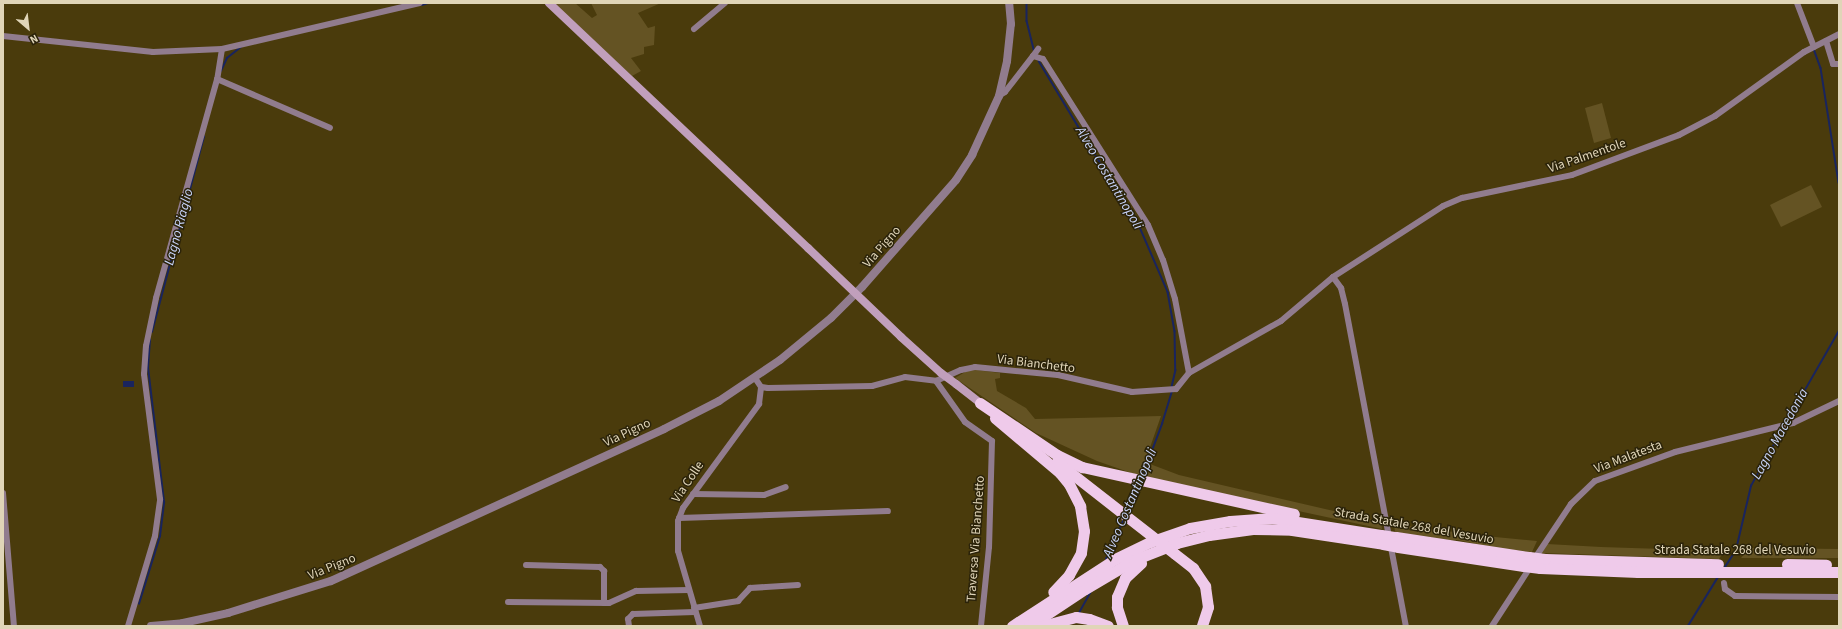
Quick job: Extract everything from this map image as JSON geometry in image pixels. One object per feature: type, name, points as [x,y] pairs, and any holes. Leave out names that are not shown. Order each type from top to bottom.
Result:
[{"type":"highway","points":[[980,403],[1066,460],[1103,474],[1303,516],[1339,527]]},
{"type":"highway","points":[[980,403],[1193,568],[1204,586],[1208,607],[1202,626]]},
{"type":"highway","points":[[980,403],[1060,473],[1075,494],[1083,519],[1084,531],[1081,553],[1069,575],[1045,598],[1004,626]]},
{"type":"highway","name":"Strada Statale 268 del Vesuvio","points":[[1029,626],[1085,589],[1114,559],[1173,533],[1230,521],[1272,518],[1339,527],[1397,542],[1527,562],[1838,571]]},
{"type":"highway","name":"Strada Statale 268 del Vesuvio","points":[[1012,626],[1101,573],[1177,543],[1232,531],[1292,530],[1382,539]]},
{"type":"highway","points":[[1124,626],[1117,607],[1117,596],[1123,582],[1132,570],[1160,554],[1232,531]]},
{"type":"highway","points":[[1042,626],[1070,617],[1083,618],[1108,626]]},
{"type":"main road","points":[[549,3],[901,337],[941,372],[980,403]]},
{"type":"street","points":[[3,36],[153,52],[222,49],[420,3]]},
{"type":"street","points":[[694,29],[725,3]]},
{"type":"street","name":"Via Pigno","points":[[151,626],[183,623],[228,613],[331,582],[664,429],[712,404],[755,378],[830,318],[876,272],[935,204],[972,155],[998,96],[1007,60],[1011,24],[1009,3]]},
{"type":"street","points":[[1797,3],[1814,47]]},
{"type":"street","name":"Via Palmentole","points":[[1333,276],[1452,202],[1572,175],[1690,130],[1735,103],[1814,47],[1839,34]]},
{"type":"street","points":[[1826,41],[1833,64],[1839,64]]},
{"type":"street","points":[[128,626],[155,536],[160,499],[144,374],[146,346],[156,298],[217,79],[222,49]]},
{"type":"street","name":"Via Pigno","points":[[998,96],[1005,92],[1038,50]]},
{"type":"street","points":[[1033,56],[1043,59],[1148,225],[1163,260],[1175,299],[1189,373]]},
{"type":"street","points":[[217,79],[330,128]]},
{"type":"street","points":[[1333,276],[1341,288],[1345,304],[1406,626]]},
{"type":"street","name":"Via Bianchetto","points":[[936,381],[961,370],[975,368],[1058,376],[1132,392],[1167,391],[1176,389],[1189,373],[1281,321],[1333,276]]},
{"type":"street","points":[[755,378],[762,387],[872,386],[905,377],[936,381]]},
{"type":"street","name":"Traversa Via Bianchetto","points":[[936,381],[966,422],[994,443],[989,547],[981,626]]},
{"type":"street","name":"Via Colle","points":[[700,626],[694,610],[678,551],[679,518],[693,494],[759,404],[762,387]]},
{"type":"street","name":"Via Malatesta","points":[[1492,626],[1571,504],[1595,481],[1675,452],[1793,423],[1839,401]]},
{"type":"street","points":[[693,494],[764,495],[786,487]]},
{"type":"street","points":[[3,493],[14,626]]},
{"type":"street","points":[[679,518],[888,511]]},
{"type":"street","points":[[526,565],[600,567],[604,571],[604,603]]},
{"type":"street","points":[[1724,583],[1725,589],[1735,596],[1839,597]]},
{"type":"street","points":[[629,626],[628,619],[633,614],[694,610],[738,601],[750,588],[798,585]]},
{"type":"street","points":[[508,602],[604,603],[614,602],[636,591],[689,590]]},
{"type":"shaded area","points":[[553,3],[575,3],[592,18],[597,15],[591,3],[661,3],[638,13],[648,28],[655,26],[654,45],[644,47],[644,54],[631,58],[641,71],[632,76]]},
{"type":"shaded area","points":[[1602,103],[1611,138],[1594,143],[1585,108]]},
{"type":"shaded area","points":[[1811,185],[1822,207],[1781,227],[1770,205]]},
{"type":"shaded area","points":[[976,370],[1000,373],[1000,378],[995,379],[997,391],[1026,408],[1035,419],[1161,416],[1140,476],[1097,461],[1036,433],[955,378],[967,371]]},
{"type":"shaded area","points":[[123,381],[134,381],[134,387],[123,387]]},
{"type":"shaded area","points":[[1150,464],[1179,475],[1381,522],[1382,529],[1145,478]]},
{"type":"shaded area","points":[[1394,524],[1537,541],[1532,552],[1494,548],[1458,540],[1441,540],[1395,532]]},
{"type":"shaded area","points":[[1547,544],[1724,551],[1719,559],[1541,553]]},
{"type":"shaded area","points":[[1749,548],[1839,549],[1839,558],[1741,558]]},
{"type":"waterway","name":"Lagno Riaglio","points":[[422,5],[428,3]]},
{"type":"waterway","name":"Alveo Costantinopoli","points":[[1027,3],[1027,21],[1034,50]]},
{"type":"waterway","name":"Lagno Riaglio","points":[[221,71],[227,58],[241,47]]},
{"type":"waterway","name":"Lagno Macedonia","points":[[1814,49],[1821,68],[1839,183]]},
{"type":"waterway","name":"Alveo Costantinopoli","points":[[1039,61],[1098,159],[1136,218],[1168,292],[1175,331],[1176,370],[1172,388]]},
{"type":"waterway","name":"Lagno Riaglio","points":[[152,332],[204,137]]},
{"type":"waterway","name":"Lagno Macedonia","points":[[1786,423],[1839,331]]},
{"type":"waterway","name":"Lagno Riaglio","points":[[139,604],[160,536],[164,502],[148,368],[150,340]]},
{"type":"waterway","name":"Alveo Costantinopoli","points":[[1142,477],[1162,424],[1172,392]]},
{"type":"waterway","name":"Lagno Macedonia","points":[[1725,567],[1736,550],[1751,486],[1783,428]]},
{"type":"waterway","name":"Alveo Costantinopoli","points":[[1127,512],[1139,484]]},
{"type":"waterway","name":"Alveo Costantinopoli","points":[[1106,559],[1124,519]]},
{"type":"waterway","name":"Lagno Macedonia","points":[[1688,626],[1718,577]]},
{"type":"waterway","name":"Alveo Costantinopoli","points":[[1079,613],[1092,590]]}]
